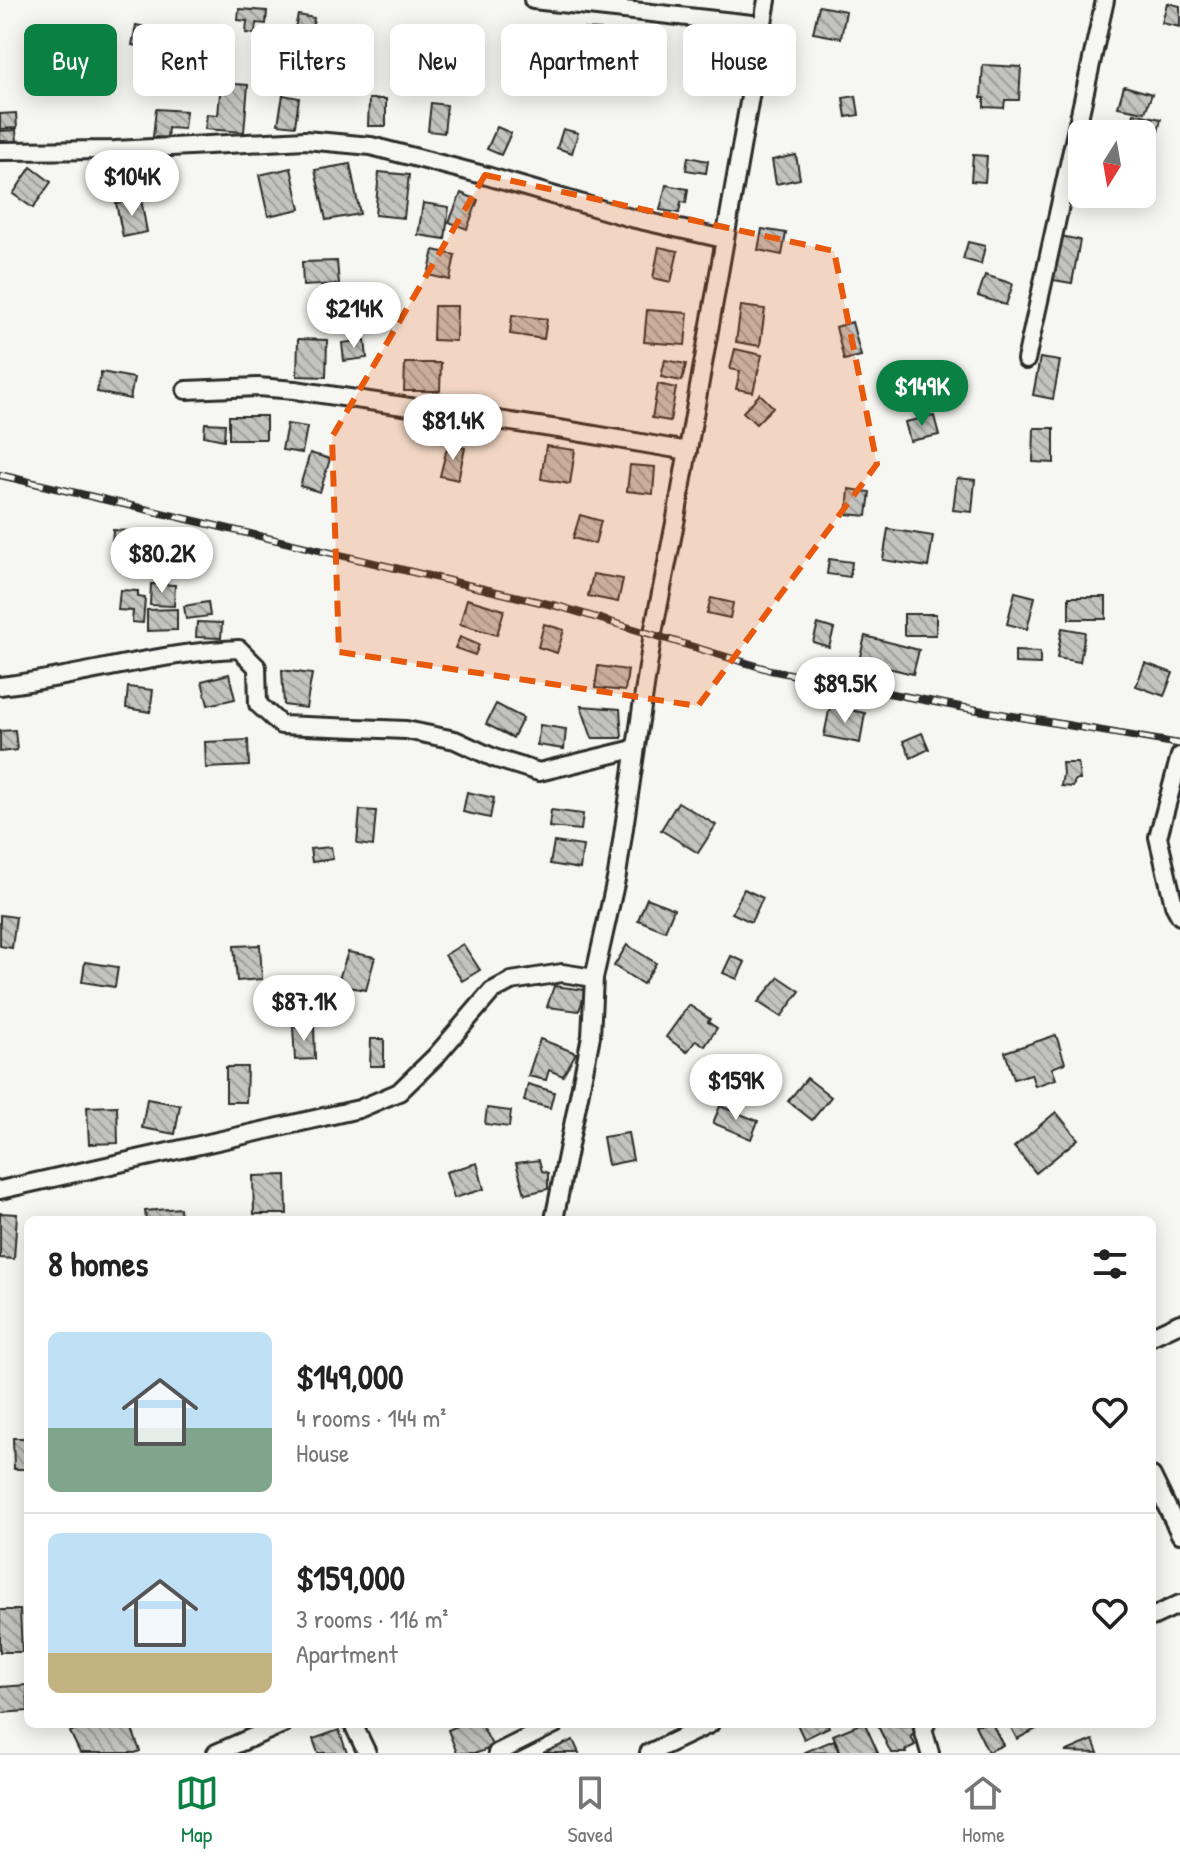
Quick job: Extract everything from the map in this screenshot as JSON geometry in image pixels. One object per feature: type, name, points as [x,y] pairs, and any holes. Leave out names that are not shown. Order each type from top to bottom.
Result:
[{"type":"street","points":[[533,0],[752,24]]},
{"type":"street","points":[[761,24],[767,0]]},
{"type":"street","points":[[1026,360],[1105,0]]},
{"type":"street","points":[[555,1216],[591,1036],[594,978],[617,875],[653,633],[688,451],[749,96]]},
{"type":"street","points":[[0,151],[115,150],[305,140],[371,146],[631,218],[724,239]]},
{"type":"street","points":[[186,390],[258,387],[295,390],[688,451]]},
{"type":"street","points":[[0,686],[50,680],[206,651],[239,649],[257,667],[258,704],[281,725],[406,730],[455,740],[494,758],[539,772],[634,749]]},
{"type":"street","points":[[1180,756],[1158,837],[1174,905],[1180,916]]},
{"type":"street","points":[[0,1190],[359,1109],[399,1092],[436,1056],[492,991],[511,981],[562,973],[594,978]]},
{"type":"street","points":[[1156,1334],[1180,1323]]},
{"type":"street","points":[[1156,1484],[1180,1534]]},
{"type":"street","points":[[1156,1615],[1180,1604]]},
{"type":"street","points":[[216,1753],[274,1728]]},
{"type":"street","points":[[355,1728],[367,1753]]},
{"type":"street","points":[[497,1753],[547,1728]]},
{"type":"street","points":[[649,1753],[702,1728]]},
{"type":"street","points":[[924,1728],[930,1753]]},
{"type":"highlighted area","points":[[485,175],[834,251],[877,464],[698,706],[339,652],[332,437]]},
{"type":"building","points":[[1167,3],[1180,6],[1180,27],[1162,23]]},
{"type":"building","points":[[819,6],[846,11],[841,38],[813,33]]},
{"type":"building","points":[[239,9],[267,11],[266,24],[251,24],[251,34],[246,33],[247,21],[238,20]]},
{"type":"building","points":[[298,15],[314,18],[313,24],[296,24]]},
{"type":"building","points":[[983,65],[1021,67],[1019,100],[1005,100],[1004,108],[984,107],[984,98],[981,98]]},
{"type":"building","points":[[235,84],[248,85],[244,132],[205,129],[207,114],[218,115],[220,96],[235,96]]},
{"type":"building","points":[[1124,86],[1152,94],[1145,112],[1118,107]]},
{"type":"building","points":[[283,96],[299,98],[295,126],[278,124]]},
{"type":"building","points":[[856,96],[859,115],[846,117],[843,98]]},
{"type":"building","points":[[369,99],[386,99],[386,126],[368,126]]},
{"type":"building","points":[[431,103],[447,105],[444,133],[428,131]]},
{"type":"building","points":[[156,109],[186,111],[184,129],[168,128],[167,138],[153,137]]},
{"type":"building","points":[[16,113],[17,128],[0,129],[0,114]]},
{"type":"building","points":[[1134,113],[1161,119],[1156,141],[1156,120],[1133,120]]},
{"type":"building","points":[[497,127],[511,133],[501,155],[487,149]]},
{"type":"building","points":[[563,129],[578,133],[572,153],[557,148]]},
{"type":"building","points":[[16,130],[17,141],[0,142],[0,131]]},
{"type":"building","points":[[796,155],[800,179],[776,184],[772,160]]},
{"type":"building","points":[[973,155],[987,156],[985,182],[971,181]]},
{"type":"building","points":[[688,157],[708,161],[706,173],[686,170]]},
{"type":"building","points":[[350,164],[360,214],[326,220],[315,170]]},
{"type":"building","points":[[31,167],[51,182],[33,208],[13,194]]},
{"type":"building","points":[[291,168],[300,209],[268,216],[259,175]]},
{"type":"building","points":[[379,172],[409,175],[404,218],[375,215]]},
{"type":"building","points":[[666,185],[688,189],[686,203],[681,202],[679,213],[660,210]]},
{"type":"building","points":[[461,193],[478,200],[467,229],[449,222]]},
{"type":"building","points":[[141,199],[147,232],[123,237],[116,203]]},
{"type":"building","points":[[423,203],[449,207],[445,239],[418,235]]},
{"type":"building","points":[[762,229],[786,233],[782,255],[758,250]]},
{"type":"building","points":[[1061,236],[1080,240],[1072,283],[1053,280]]},
{"type":"building","points":[[968,242],[985,246],[981,264],[963,259]]},
{"type":"building","points":[[659,247],[678,251],[671,282],[653,278]]},
{"type":"building","points":[[434,250],[455,255],[450,280],[428,275]]},
{"type":"building","points":[[337,261],[339,284],[303,286],[302,262]]},
{"type":"building","points":[[985,275],[1013,284],[1006,305],[978,296]]},
{"type":"building","points":[[434,306],[457,306],[456,341],[433,340]]},
{"type":"building","points":[[741,306],[765,309],[760,346],[736,342]]},
{"type":"building","points":[[647,310],[688,313],[685,345],[644,342]]},
{"type":"building","points":[[512,315],[547,319],[544,339],[510,334]]},
{"type":"building","points":[[852,322],[861,356],[844,360],[836,327]]},
{"type":"building","points":[[298,339],[327,340],[326,377],[297,376]]},
{"type":"building","points":[[365,340],[367,358],[344,361],[342,343]]},
{"type":"building","points":[[735,349],[762,355],[753,392],[736,389],[740,371],[730,369]]},
{"type":"building","points":[[1040,358],[1060,361],[1053,399],[1033,395]]},
{"type":"building","points":[[665,360],[686,364],[682,381],[661,377]]},
{"type":"building","points":[[405,363],[441,363],[440,391],[404,391]]},
{"type":"building","points":[[101,372],[134,378],[130,399],[97,392]]},
{"type":"building","points":[[658,384],[676,388],[670,421],[652,418]]},
{"type":"building","points":[[760,394],[773,407],[756,424],[743,412]]},
{"type":"building","points":[[229,416],[266,416],[266,439],[229,439]]},
{"type":"building","points":[[934,416],[939,435],[910,441],[905,422]]},
{"type":"building","points":[[205,423],[225,424],[224,440],[204,436]]},
{"type":"building","points":[[287,424],[307,427],[302,453],[282,450]]},
{"type":"building","points":[[1034,428],[1054,428],[1054,463],[1033,462]]},
{"type":"building","points":[[448,444],[465,448],[458,480],[440,476]]},
{"type":"building","points":[[546,446],[575,450],[570,484],[541,479]]},
{"type":"building","points":[[310,453],[330,459],[320,492],[300,486]]},
{"type":"building","points":[[630,465],[655,467],[653,494],[627,491]]},
{"type":"building","points":[[957,478],[975,480],[972,512],[953,510]]},
{"type":"building","points":[[849,489],[870,492],[867,516],[847,514]]},
{"type":"building","points":[[580,515],[601,521],[595,544],[573,538]]},
{"type":"building","points":[[888,529],[933,536],[928,567],[883,560]]},
{"type":"building","points":[[113,530],[128,531],[126,557],[111,556]]},
{"type":"building","points":[[829,559],[852,562],[850,577],[827,574]]},
{"type":"building","points":[[593,574],[623,579],[618,602],[588,596]]},
{"type":"building","points":[[151,584],[175,585],[174,606],[150,605]]},
{"type":"building","points":[[120,590],[138,591],[138,597],[145,598],[143,623],[132,622],[133,611],[118,610]]},
{"type":"building","points":[[1015,592],[1035,597],[1027,629],[1007,624]]},
{"type":"building","points":[[1069,597],[1106,597],[1106,619],[1069,619]]},
{"type":"building","points":[[711,598],[733,603],[730,618],[707,613]]},
{"type":"building","points":[[467,599],[504,610],[497,635],[460,624]]},
{"type":"building","points":[[208,602],[210,616],[186,619],[184,606]]},
{"type":"building","points":[[177,609],[177,630],[147,631],[147,610]]},
{"type":"building","points":[[904,614],[936,614],[936,635],[904,635]]},
{"type":"building","points":[[197,622],[222,623],[221,638],[196,637]]},
{"type":"building","points":[[544,624],[564,630],[557,653],[538,647]]},
{"type":"building","points":[[818,624],[834,629],[829,647],[813,642]]},
{"type":"building","points":[[1062,628],[1085,632],[1080,662],[1057,658]]},
{"type":"building","points":[[865,636],[919,650],[913,674],[859,661]]},
{"type":"building","points":[[460,637],[479,645],[475,655],[455,648]]},
{"type":"building","points":[[1015,651],[1040,652],[1040,664],[1015,663]]},
{"type":"building","points":[[1145,663],[1173,673],[1164,696],[1136,686]]},
{"type":"building","points":[[598,666],[628,670],[625,691],[595,688]]},
{"type":"building","points":[[282,670],[312,674],[306,708],[284,705]]},
{"type":"building","points":[[229,674],[235,699],[208,705],[202,681]]},
{"type":"building","points":[[128,687],[153,690],[150,712],[126,708]]},
{"type":"building","points":[[496,704],[523,718],[513,738],[486,724]]},
{"type":"building","points":[[581,706],[620,709],[622,738],[592,738]]},
{"type":"building","points":[[830,706],[865,713],[860,743],[824,736]]},
{"type":"building","points":[[540,725],[566,729],[564,749],[537,745]]},
{"type":"building","points":[[15,730],[17,750],[0,752],[0,731]]},
{"type":"building","points":[[922,733],[929,749],[911,758],[903,741]]},
{"type":"building","points":[[248,740],[249,766],[206,768],[205,742]]},
{"type":"building","points":[[1062,763],[1078,763],[1080,780],[1075,780],[1073,787],[1061,786]]},
{"type":"building","points":[[467,792],[494,798],[490,818],[463,812]]},
{"type":"building","points":[[678,802],[716,825],[698,853],[661,830]]},
{"type":"building","points":[[360,810],[376,811],[373,846],[357,844]]},
{"type":"building","points":[[551,810],[583,814],[581,830],[549,827]]},
{"type":"building","points":[[554,842],[583,846],[580,869],[550,864]]},
{"type":"building","points":[[331,847],[333,859],[312,862],[310,849]]},
{"type":"building","points":[[744,889],[763,898],[751,922],[732,913]]},
{"type":"building","points":[[647,898],[674,909],[665,931],[638,920]]},
{"type":"building","points":[[0,915],[16,917],[12,948],[0,946]]},
{"type":"building","points":[[463,944],[480,970],[462,981],[445,955]]},
{"type":"building","points":[[260,945],[262,979],[237,981],[234,946]]},
{"type":"building","points":[[627,945],[656,963],[643,984],[614,966]]},
{"type":"building","points":[[348,952],[375,957],[366,990],[337,985]]},
{"type":"building","points":[[731,956],[745,962],[737,979],[723,973]]},
{"type":"building","points":[[85,962],[118,967],[115,987],[82,982]]},
{"type":"building","points":[[779,977],[800,991],[781,1017],[758,1002]]},
{"type":"building","points":[[554,986],[586,990],[579,1011],[547,1007]]},
{"type":"building","points":[[689,1005],[710,1019],[708,1022],[717,1028],[705,1046],[696,1040],[687,1052],[666,1037]]},
{"type":"building","points":[[314,1026],[315,1059],[295,1060],[293,1027]]},
{"type":"building","points":[[1056,1035],[1065,1063],[1052,1068],[1056,1079],[1035,1086],[1031,1074],[1014,1079],[1005,1052]]},
{"type":"building","points":[[371,1039],[384,1039],[384,1066],[370,1066]]},
{"type":"building","points":[[540,1039],[576,1053],[563,1076],[549,1070],[546,1080],[528,1076]]},
{"type":"building","points":[[226,1067],[247,1067],[246,1102],[226,1102]]},
{"type":"building","points":[[807,1078],[831,1097],[812,1120],[788,1101]]},
{"type":"building","points":[[528,1084],[554,1092],[550,1108],[524,1101]]},
{"type":"building","points":[[147,1099],[180,1105],[175,1134],[142,1128]]},
{"type":"building","points":[[117,1106],[118,1143],[89,1144],[87,1107]]},
{"type":"building","points":[[720,1106],[758,1121],[751,1139],[713,1123]]},
{"type":"building","points":[[487,1108],[511,1111],[509,1127],[485,1124]]},
{"type":"building","points":[[1056,1112],[1078,1139],[1036,1173],[1014,1147]]},
{"type":"building","points":[[628,1133],[633,1160],[608,1165],[603,1137]]},
{"type":"building","points":[[539,1160],[542,1171],[548,1173],[548,1189],[525,1194],[516,1163]]},
{"type":"building","points":[[477,1163],[484,1189],[454,1198],[446,1172]]},
{"type":"building","points":[[286,1175],[287,1214],[254,1214],[253,1176]]},
{"type":"building","points":[[180,1208],[181,1216],[146,1216],[145,1211]]},
{"type":"building","points":[[0,1213],[17,1214],[14,1259],[0,1258]]},
{"type":"building","points":[[13,1438],[24,1438],[24,1469],[14,1469]]},
{"type":"building","points":[[0,1610],[20,1610],[22,1652],[0,1652]]},
{"type":"building","points":[[24,1685],[24,1711],[0,1713],[0,1687]]},
{"type":"building","points":[[78,1728],[131,1728],[140,1751],[80,1753],[70,1732]]},
{"type":"building","points":[[483,1728],[493,1747],[477,1753],[457,1753],[448,1730]]},
{"type":"building","points":[[799,1728],[827,1728],[804,1739]]},
{"type":"building","points":[[850,1728],[867,1728],[878,1753],[841,1753],[833,1735]]},
{"type":"building","points":[[879,1728],[917,1728],[919,1732],[911,1736],[915,1745],[905,1750],[906,1753],[891,1753]]},
{"type":"building","points":[[976,1728],[994,1728],[1003,1745],[988,1752]]},
{"type":"building","points":[[1011,1728],[1038,1728],[1017,1739]]},
{"type":"building","points":[[339,1730],[347,1753],[318,1753],[313,1739]]},
{"type":"building","points":[[573,1740],[579,1753],[543,1753]]},
{"type":"building","points":[[834,1740],[839,1752],[805,1752]]},
{"type":"building","points":[[1093,1740],[1098,1753],[1065,1752]]},
{"type":"railway","points":[[0,475],[561,607],[770,670],[960,707],[1180,744]]}]
